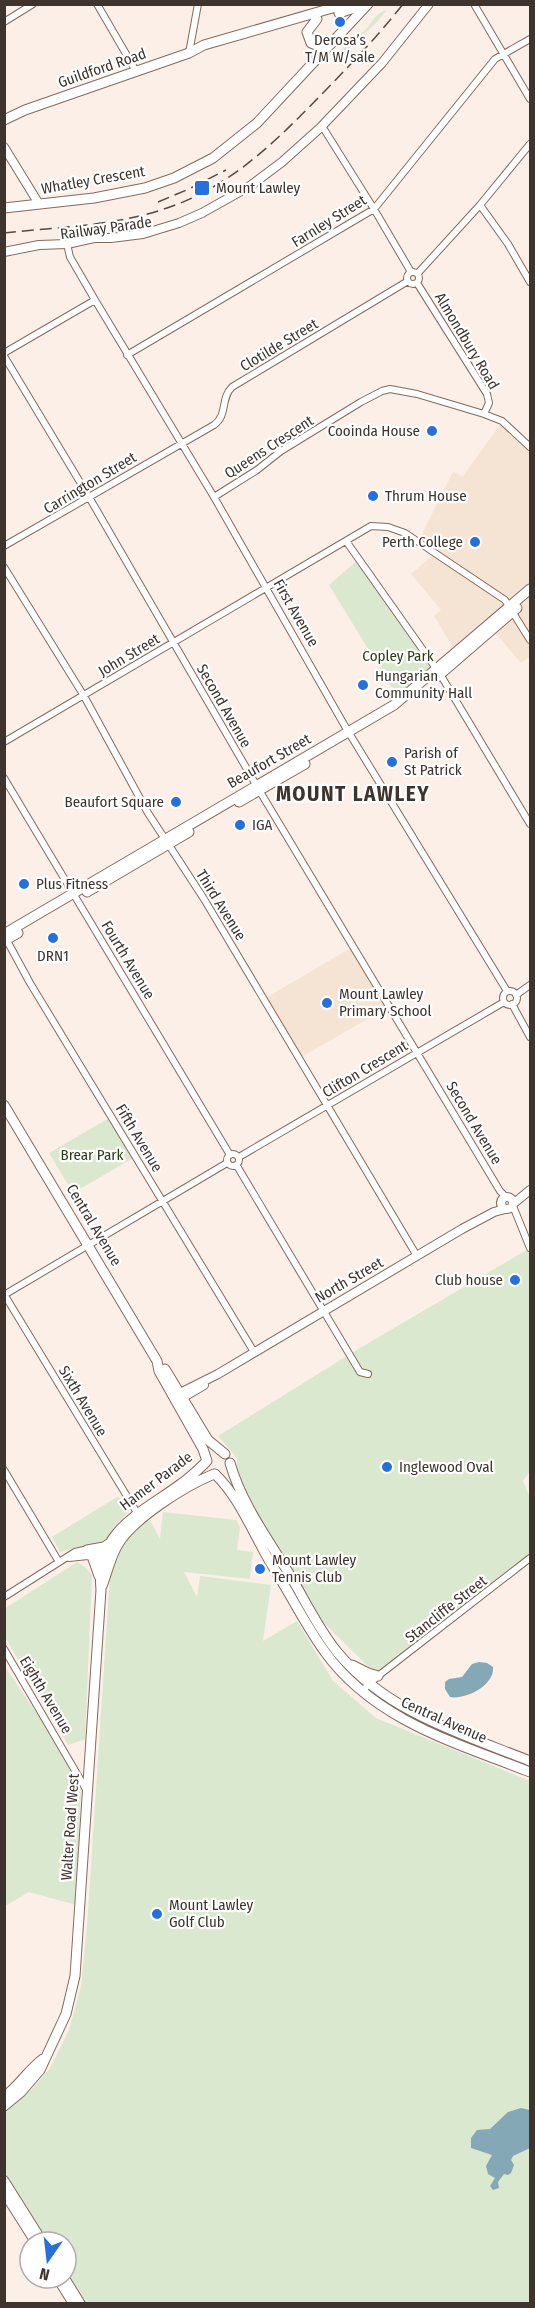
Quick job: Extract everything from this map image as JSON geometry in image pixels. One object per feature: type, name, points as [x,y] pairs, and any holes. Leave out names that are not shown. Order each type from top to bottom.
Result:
[{"type":"main road","name":"Guildford Road","points":[[189,53],[204,45],[346,4]]},
{"type":"main road","name":"Guildford Road","points":[[4,120],[25,110],[189,53],[368,4]]},
{"type":"main road","name":"Whatley Crescent","points":[[4,208],[121,193],[174,178],[213,158],[237,141],[270,110],[272,105],[368,4]]},
{"type":"main road","name":"Whatley Crescent","points":[[270,110],[276,108],[376,4]]},
{"type":"main road","points":[[317,19],[308,32],[311,43],[322,47],[336,39]]},
{"type":"main road","name":"Guildford Road","points":[[4,114],[25,110]]},
{"type":"main road","points":[[4,147],[39,204]]},
{"type":"main road","name":"Beaufort Street","points":[[5,938],[257,788],[399,709],[531,589]]},
{"type":"main road","name":"Beaufort Street","points":[[512,604],[531,597]]},
{"type":"main road","name":"Central Avenue","points":[[4,1105],[157,1361],[159,1371],[208,1440],[225,1454]]},
{"type":"main road","name":"North Street","points":[[179,1397],[494,1212],[506,1202],[527,1193]]},
{"type":"main road","name":"Central Avenue","points":[[179,1397],[203,1449],[206,1461]]},
{"type":"main road","points":[[214,1452],[225,1454],[230,1463],[226,1472],[215,1474],[208,1469],[206,1461],[214,1452]]},
{"type":"main road","name":"Hamer Parade","points":[[107,1558],[139,1516],[183,1483],[206,1461]]},
{"type":"main road","name":"Central Avenue","points":[[230,1463],[236,1484],[331,1644],[367,1689],[439,1725],[531,1761]]},
{"type":"main road","name":"Central Avenue","points":[[215,1474],[236,1498],[264,1554],[325,1652],[391,1713],[423,1730],[531,1772]]},
{"type":"main road","name":"Hamer Parade","points":[[107,1558],[110,1543],[125,1523],[215,1474]]},
{"type":"main road","points":[[99,1576],[89,1553],[110,1543]]},
{"type":"main road","name":"Walter Road West","points":[[101,1590],[99,1576],[107,1558]]},
{"type":"main road","name":"Walter Road West","points":[[4,2106],[29,2084],[40,2070],[62,2023],[75,1976],[101,1590],[107,1558]]},
{"type":"main road","points":[[283,1584],[288,1572]]},
{"type":"main road","points":[[345,1660],[368,1673],[382,1675],[384,1696]]},
{"type":"main road","name":"Walter Road West","points":[[4,2097],[14,2090],[33,2067],[43,2060]]},
{"type":"street","points":[[4,22],[33,4]]},
{"type":"street","points":[[97,4],[136,72]]},
{"type":"street","points":[[189,53],[198,4]]},
{"type":"street","name":"Railway Parade","points":[[4,254],[39,245],[68,247],[94,238],[143,234],[202,213],[250,186],[282,162],[321,127],[382,63],[429,4]]},
{"type":"street","points":[[474,4],[531,99]]},
{"type":"street","name":"Farnley Street","points":[[127,355],[374,209],[495,59],[531,39]]},
{"type":"street","points":[[321,127],[414,273],[419,278],[417,283],[413,284],[408,281],[408,275],[414,273],[480,206],[531,144]]},
{"type":"street","points":[[480,206],[508,244],[531,282]]},
{"type":"street","name":"First Avenue","points":[[68,247],[70,257],[214,497],[351,735],[507,991]]},
{"type":"street","name":"Clotilde Street","points":[[182,443],[219,421],[225,395],[231,387],[408,281]]},
{"type":"street","name":"Almondbury Road","points":[[417,283],[487,394],[489,403],[484,414]]},
{"type":"street","points":[[4,354],[95,300]]},
{"type":"street","name":"Second Avenue","points":[[4,354],[257,788],[516,1218],[531,1248]]},
{"type":"street","name":"Queens Crescent","points":[[214,497],[257,470],[281,451],[382,391],[398,389],[484,414],[502,422],[531,447]]},
{"type":"street","name":"Carrington Street","points":[[4,553],[7,546],[182,443]]},
{"type":"street","name":"John Street","points":[[4,742],[371,526],[388,527],[401,532],[512,604]]},
{"type":"street","points":[[346,541],[438,672],[531,824]]},
{"type":"street","name":"Third Avenue","points":[[4,567],[84,696],[108,744],[166,842],[204,898],[417,1256]]},
{"type":"street","points":[[512,604],[531,639]]},
{"type":"street","name":"Fourth Avenue","points":[[4,778],[230,1155]]},
{"type":"street","name":"Fifth Avenue","points":[[5,938],[254,1352]]},
{"type":"street","points":[[512,1004],[516,1000],[516,995],[531,985]]},
{"type":"street","points":[[516,995],[507,991],[503,995],[504,1002],[512,1004],[531,1037]]},
{"type":"street","name":"Clifton Crescent","points":[[238,1157],[504,1002]]},
{"type":"street","points":[[227,1163],[227,1158],[235,1154],[240,1162],[237,1166]]},
{"type":"street","points":[[5,1295],[227,1163]]},
{"type":"street","points":[[227,1163],[232,1167],[237,1166]]},
{"type":"street","points":[[237,1166],[360,1372],[368,1374]]},
{"type":"street","name":"Sixth Avenue","points":[[5,1295],[139,1516]]},
{"type":"street","points":[[4,1470],[62,1560]]},
{"type":"street","points":[[4,1597],[75,1552],[107,1558]]},
{"type":"street","name":"Stancliffe Street","points":[[367,1689],[519,1566],[531,1560]]},
{"type":"street","name":"Eighth Avenue","points":[[4,1649],[88,1794]]},
{"type":"street","name":"Eighth Avenue","points":[[66,1753],[78,1768],[90,1770]]},
{"type":"street","points":[[4,2180],[35,2230]]},
{"type":"street","points":[[4,2193],[27,2230]]},
{"type":"street","points":[[64,2290],[73,2304]]},
{"type":"street","points":[[72,2290],[81,2304]]},
{"type":"shaded area","name":"Perth College","points":[[502,422],[530,448],[530,656],[521,663],[484,620],[453,647],[434,616],[441,610],[411,574],[435,553],[418,542],[453,472],[463,476]]},
{"type":"shaded area","name":"Mount Lawley Primary School","points":[[354,946],[390,1006],[300,1058],[264,999]]},
{"type":"green space","points":[[387,10],[339,57],[346,46],[376,17]]},
{"type":"green space","name":"Copley Park","points":[[360,558],[432,665],[397,696],[329,585]]},
{"type":"green space","name":"Brear Park","points":[[111,1117],[135,1157],[73,1193],[49,1153]]},
{"type":"green space","points":[[530,1248],[530,1471],[523,1481],[530,1498],[530,1553],[519,1566],[378,1676],[324,1623],[306,1597],[237,1477],[237,1458],[218,1436],[350,1354]]},
{"type":"green space","points":[[117,1497],[121,1498],[129,1511],[114,1527],[104,1543],[60,1552],[52,1537]]},
{"type":"green space","name":"Mount Lawley Golf Club","points":[[163,1512],[236,1520],[240,1527],[237,1550],[253,1552],[250,1579],[184,1572],[197,1597],[200,1576],[271,1585],[263,1641],[297,1621],[333,1681],[376,1718],[530,1781],[530,2303],[84,2303],[76,2290],[78,2290],[78,2230],[39,2230],[5,2172],[4,2113],[32,2089],[50,2068],[69,2030],[81,1986],[87,1927],[110,1576],[123,1544],[134,1531],[150,1520],[160,1539]]},
{"type":"green space","points":[[77,1562],[92,1575],[85,1739],[68,1745],[5,1637],[4,1609]]},
{"type":"green space","points":[[4,1665],[43,1723],[81,1789],[76,1905],[29,1892],[5,1906]]},
{"type":"water","points":[[479,1662],[493,1667],[489,1680],[471,1694],[450,1697],[445,1689],[445,1682],[462,1677],[472,1664]]},
{"type":"water","points":[[521,2108],[530,2110],[530,2148],[513,2156],[511,2160],[514,2165],[511,2173],[504,2174],[498,2182],[499,2188],[493,2190],[490,2186],[495,2178],[488,2174],[486,2166],[492,2155],[471,2148],[471,2138],[477,2130],[490,2129],[508,2112]]},
{"type":"railway","points":[[4,233],[128,219],[167,208],[212,188],[233,175],[288,128],[354,61],[403,4]]},
{"type":"railway","points":[[158,202],[226,170]]},
{"type":"place","name":"Derosa’s T/M W/sale","points":[[340,22]]},
{"type":"place","name":"Mount Lawley","points":[[202,188]]},
{"type":"place","name":"Cooinda House","points":[[432,431]]},
{"type":"place","name":"Thrum House","points":[[373,496]]},
{"type":"place","name":"Perth College","points":[[475,542]]},
{"type":"place","name":"Hungarian Community Hall","points":[[363,685]]},
{"type":"place","name":"Parish of St Patrick","points":[[392,762]]},
{"type":"place","name":"Beaufort Square","points":[[176,802]]},
{"type":"place","name":"IGA","points":[[240,825]]},
{"type":"place","name":"Plus Fitness","points":[[24,884]]},
{"type":"place","name":"DRN1","points":[[53,938]]},
{"type":"place","name":"Mount Lawley Primary School","points":[[327,1003]]},
{"type":"place","name":"Club house","points":[[515,1280]]},
{"type":"place","name":"Inglewood Oval","points":[[387,1467]]},
{"type":"place","name":"Mount Lawley Tennis Club","points":[[260,1569]]},
{"type":"place","name":"Mount Lawley Golf Club","points":[[157,1914]]},
{"type":"district","name":"MOUNT LAWLEY","points":[[353,794]]}]
